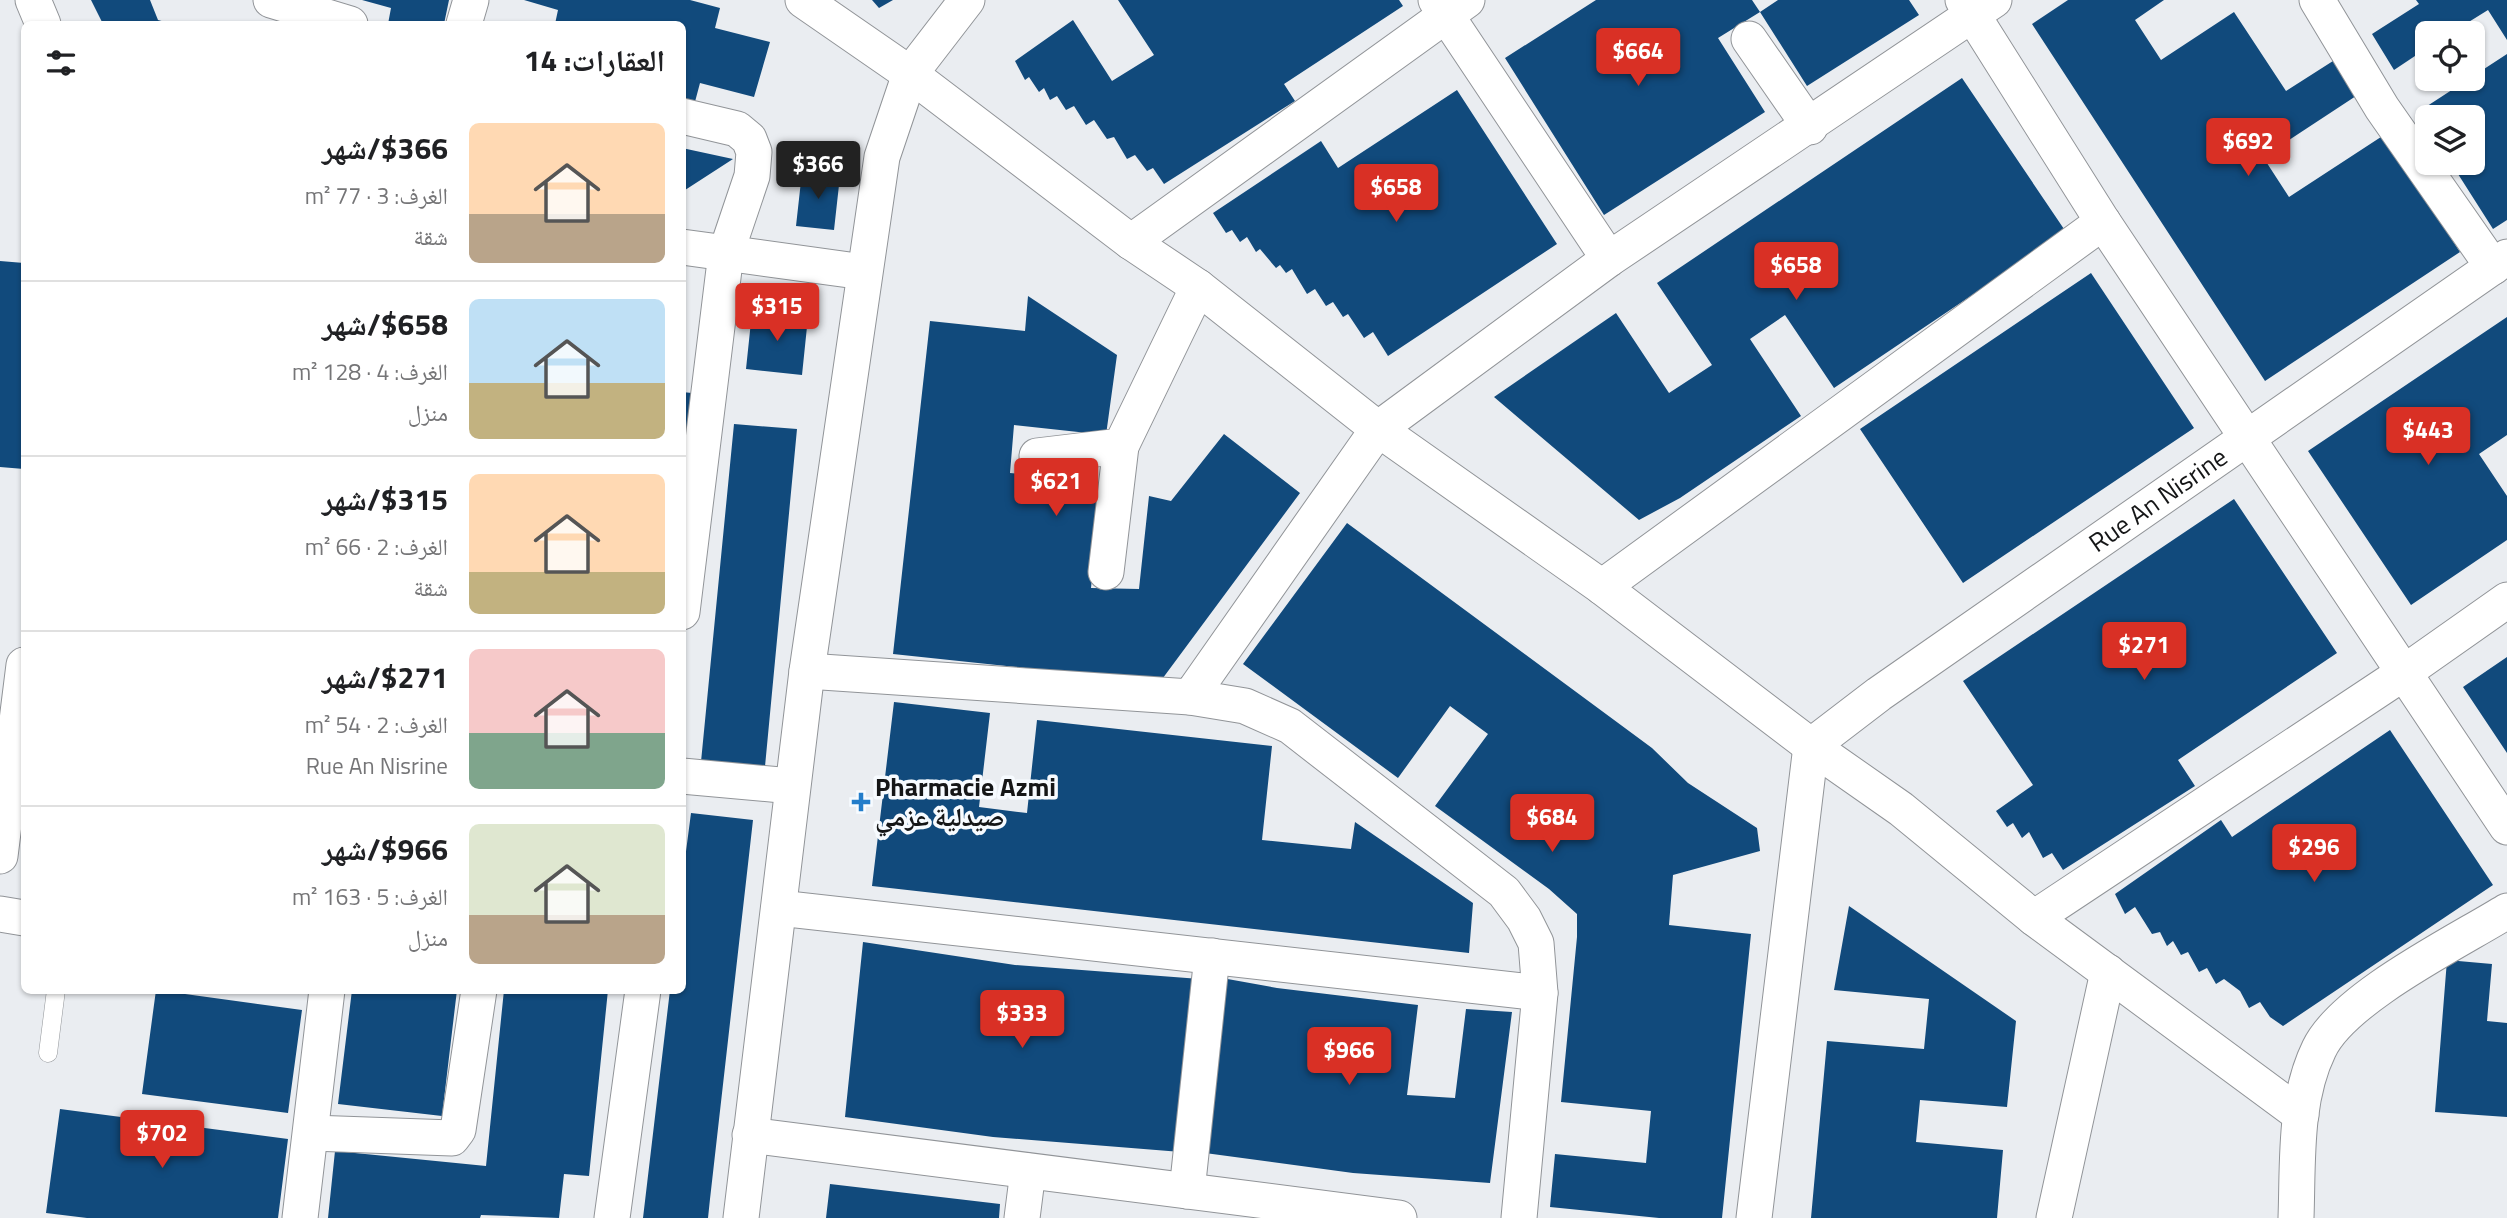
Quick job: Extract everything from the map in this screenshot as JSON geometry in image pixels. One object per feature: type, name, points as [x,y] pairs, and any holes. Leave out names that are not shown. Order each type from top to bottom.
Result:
[{"type":"street","points":[[33,0],[42,21]]},
{"type":"street","points":[[271,0],[340,21]]},
{"type":"street","points":[[465,21],[471,0]]},
{"type":"street","points":[[803,0],[910,74],[1131,242],[1198,287],[1378,429],[1602,587],[1811,746],[1901,808],[2034,918],[2301,1115]]},
{"type":"street","points":[[741,1218],[807,671],[881,157],[910,74],[967,0]]},
{"type":"street","points":[[2317,0],[2382,108],[2500,262]]},
{"type":"street","points":[[1131,242],[1449,5],[1609,260]]},
{"type":"street","points":[[1190,697],[1378,429],[1609,260],[1810,127],[1976,5],[2103,222],[2507,827]]},
{"type":"street","points":[[1749,39],[1810,127]]},
{"type":"street","points":[[686,117],[737,129],[748,139],[754,152],[752,176],[726,253],[686,579]]},
{"type":"street","points":[[1602,587],[2103,222]]},
{"type":"street","points":[[686,248],[864,272]]},
{"type":"street","name":"Rue An Nisrine","points":[[1811,746],[1879,694],[2500,262]]},
{"type":"street","points":[[1107,572],[1121,446],[1198,287]]},
{"type":"street","points":[[1037,456],[1121,446]]},
{"type":"street","points":[[2034,918],[2403,674],[2507,600]]},
{"type":"street","points":[[807,671],[1190,697],[1245,706],[1290,726],[1504,892],[1524,919],[1536,943],[1540,993],[1519,1218]]},
{"type":"street","points":[[0,856],[21,689]]},
{"type":"street","points":[[1754,1218],[1811,746]]},
{"type":"street","points":[[686,776],[792,786]]},
{"type":"street","points":[[779,908],[1540,993]]},
{"type":"street","points":[[2296,1218],[2301,1115],[2319,1049],[2337,1023],[2360,1001],[2507,911]]},
{"type":"street","points":[[0,914],[21,918]]},
{"type":"street","points":[[1187,1191],[1212,957]]},
{"type":"street","points":[[2054,1218],[2108,972]]},
{"type":"street","points":[[300,1218],[327,994]]},
{"type":"street","points":[[311,1133],[452,1138],[458,1130],[478,994]]},
{"type":"street","points":[[612,1218],[641,994]]},
{"type":"street","points":[[750,1135],[1187,1191],[1267,1210],[1399,1218]]},
{"type":"street","points":[[1022,1218],[1028,1171]]},
{"type":"lane","points":[[48,1053],[55,994]]},
{"type":"building","points":[[91,0],[150,0],[158,20],[162,21],[102,21]]},
{"type":"building","points":[[362,0],[449,0],[445,21],[389,21],[391,8]]},
{"type":"building","points":[[524,0],[690,0],[720,8],[715,28],[770,42],[754,97],[700,83],[692,113],[686,111],[686,21],[556,21],[558,10]]},
{"type":"building","points":[[872,0],[893,0],[879,8]]},
{"type":"building","points":[[1118,0],[1399,0],[1403,6],[1284,84],[1295,101],[1164,184],[1153,168],[1147,171],[1135,155],[1127,159],[1114,137],[1107,139],[1094,120],[1086,125],[1074,106],[1066,110],[1057,96],[1050,100],[1044,88],[1039,92],[1029,77],[1025,80],[1015,61],[1073,20],[1112,81],[1154,55]]},
{"type":"building","points":[[1596,0],[1752,0],[1760,12],[1718,38],[1765,112],[1604,215],[1505,58]]},
{"type":"building","points":[[1778,0],[1909,0],[1919,15],[1807,86],[1760,12]]},
{"type":"building","points":[[2068,0],[2164,0],[2135,20],[2161,60],[2234,12],[2286,91],[2333,61],[2356,96],[2263,157],[2289,197],[2384,135],[2460,252],[2265,381],[2032,24]]},
{"type":"building","points":[[2416,0],[2507,0],[2507,40],[2488,10],[2470,21],[2415,21],[2415,56],[2394,70],[2372,34],[2419,4]]},
{"type":"building","points":[[2507,54],[2507,220],[2493,229],[2459,175],[2485,175],[2485,105],[2429,105],[2450,91],[2485,91],[2485,68]]},
{"type":"building","points":[[1962,78],[2066,232],[1834,388],[1785,315],[1750,339],[1801,416],[1680,498],[1639,520],[1494,397],[1616,313],[1669,393],[1712,365],[1657,283]]},
{"type":"building","points":[[1457,90],[1557,244],[1388,356],[1373,332],[1364,338],[1348,314],[1343,317],[1333,302],[1326,306],[1315,289],[1307,294],[1292,269],[1286,273],[1280,265],[1276,268],[1260,249],[1256,252],[1247,237],[1240,242],[1232,230],[1226,233],[1213,213],[1321,141],[1338,168]]},
{"type":"building","points":[[686,149],[733,159],[686,189]]},
{"type":"building","points":[[802,172],[840,176],[834,230],[796,226]]},
{"type":"building","points":[[0,261],[21,263],[21,469],[0,467]]},
{"type":"building","points":[[2091,273],[2194,428],[1963,583],[1860,429]]},
{"type":"building","points":[[1028,296],[1117,355],[1106,435],[1014,425],[1010,473],[1102,483],[1091,588],[1139,589],[1149,496],[1171,501],[1224,434],[1300,493],[1157,686],[1128,679],[893,654],[930,321],[1025,331]]},
{"type":"building","points":[[752,312],[808,317],[802,375],[746,369]]},
{"type":"building","points":[[2507,317],[2507,435],[2479,454],[2507,496],[2507,540],[2411,605],[2308,451]]},
{"type":"building","points":[[686,392],[692,393],[686,444]]},
{"type":"building","points":[[734,424],[797,429],[764,777],[700,772]]},
{"type":"building","points":[[2234,499],[2337,653],[2178,760],[2195,786],[2063,870],[2052,853],[2043,858],[2029,832],[2022,838],[2013,823],[2007,827],[1996,811],[2033,785],[1963,681]]},
{"type":"building","points":[[1347,523],[1652,748],[1688,783],[1757,828],[1760,851],[1673,875],[1669,925],[1751,934],[1722,1218],[1659,1218],[1550,1207],[1555,1154],[1646,1163],[1651,1111],[1561,1102],[1577,914],[1549,889],[1435,806],[1488,734],[1450,706],[1398,778],[1243,664]]},
{"type":"building","points":[[2507,657],[2507,753],[2463,687]]},
{"type":"building","points":[[894,702],[990,713],[979,807],[1027,813],[1037,720],[1272,746],[1262,840],[1351,849],[1355,822],[1473,903],[1469,953],[872,886]]},
{"type":"building","points":[[2390,730],[2493,885],[2283,1026],[2270,1017],[2260,1002],[2249,1008],[2240,991],[2224,979],[2216,984],[2207,968],[2199,972],[2188,952],[2181,955],[2173,941],[2167,946],[2160,932],[2152,934],[2135,907],[2125,914],[2115,894],[2221,820],[2232,837]]},
{"type":"building","points":[[691,813],[753,820],[708,1218],[643,1218],[670,994],[686,994],[686,851]]},
{"type":"building","points":[[1849,906],[2016,1021],[2007,1107],[1920,1100],[1916,1142],[2003,1150],[1997,1218],[1811,1218],[1827,1041],[1924,1049],[1929,999],[1834,990]]},
{"type":"building","points":[[863,942],[1015,965],[1200,979],[1181,1152],[993,1137],[845,1117]]},
{"type":"building","points":[[2447,960],[2492,964],[2487,1021],[2507,1023],[2507,1117],[2435,1112]]},
{"type":"building","points":[[1222,978],[1277,988],[1418,1005],[1407,1095],[1455,1098],[1466,1009],[1512,1012],[1490,1183],[1353,1173],[1205,1153]]},
{"type":"building","points":[[155,994],[185,994],[302,1010],[288,1113],[142,1094]]},
{"type":"building","points":[[352,994],[457,994],[442,1116],[338,1104]]},
{"type":"building","points":[[504,994],[608,994],[589,1176],[564,1174],[559,1218],[481,1215],[480,1218],[328,1218],[335,1151],[486,1166]]},
{"type":"building","points":[[60,1109],[288,1139],[278,1218],[87,1218],[46,1213]]},
{"type":"building","points":[[830,1184],[1000,1204],[999,1218],[826,1218]]},
{"type":"place","name":"Pharmacie Azmi صيدلية عزمي","points":[[861,802]]}]
